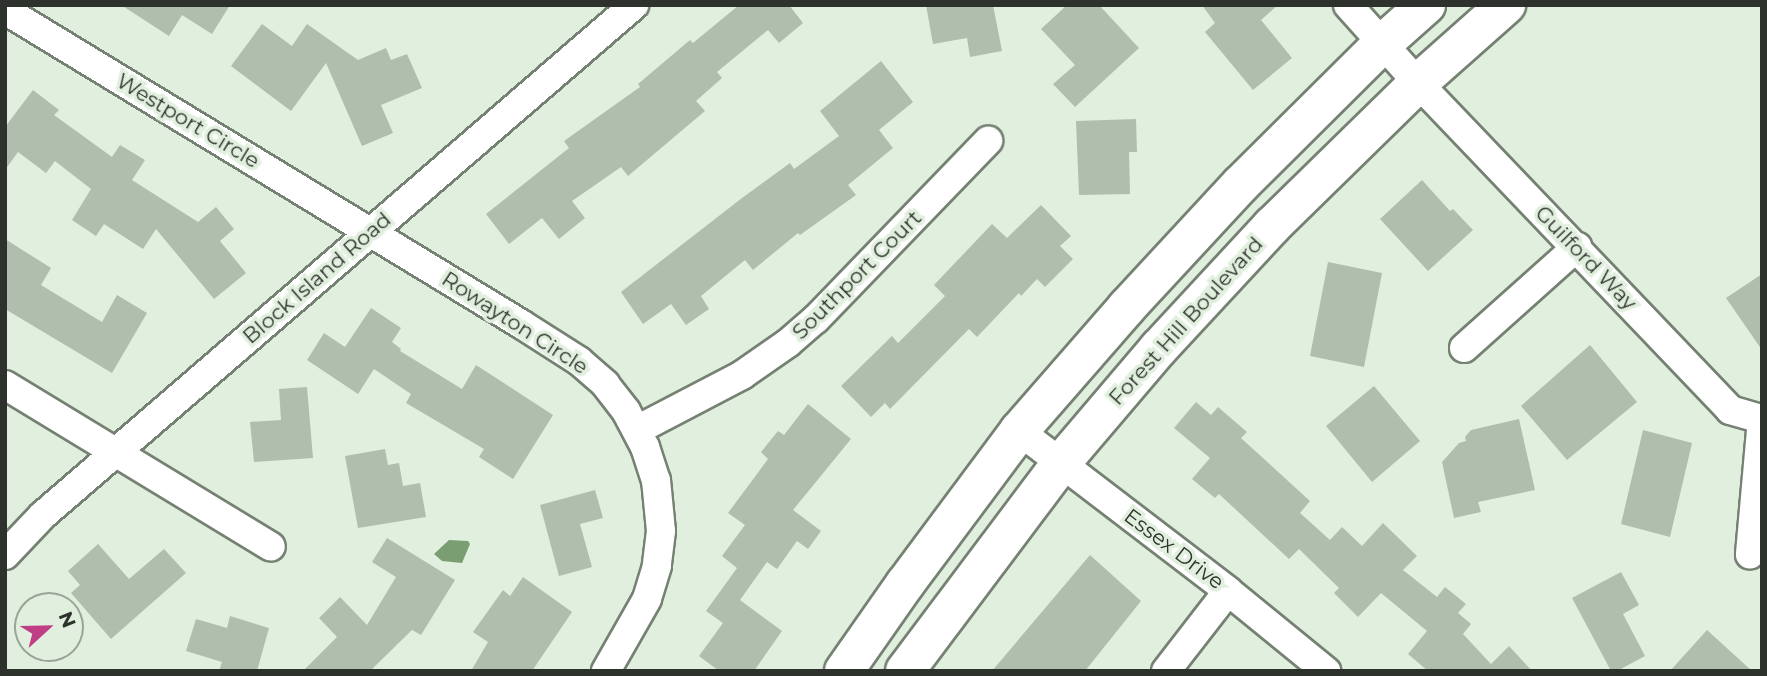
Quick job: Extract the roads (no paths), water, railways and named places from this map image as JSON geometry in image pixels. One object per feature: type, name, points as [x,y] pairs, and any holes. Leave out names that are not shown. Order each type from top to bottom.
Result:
[{"type":"main road","points":[[844,671],[1019,431],[1126,307],[1240,185],[1382,44],[1426,5]]},
{"type":"main road","name":"Forest Hill Boulevard","points":[[905,671],[1062,463],[1159,348],[1272,226],[1418,83],[1506,5]]},
{"type":"street","name":"Block Island Road","points":[[5,555],[43,515],[115,452],[634,5]]},
{"type":"street","name":"Guilford Way","points":[[1348,5],[1418,83],[1730,410],[1762,419]]},
{"type":"street","name":"Westport Circle","points":[[5,10],[370,232]]},
{"type":"street","name":"Southport Court","points":[[637,430],[741,375],[788,343],[816,319],[988,141]]},
{"type":"street","name":"Rowayton Circle","points":[[370,232],[579,360],[605,384],[637,430],[656,480],[661,531],[657,566],[647,599],[606,671]]},
{"type":"street","points":[[1464,348],[1577,247]]},
{"type":"street","points":[[5,385],[271,547]]},
{"type":"street","points":[[1750,554],[1762,419]]},
{"type":"street","name":"Essex Drive","points":[[1019,431],[1228,591],[1326,671]]},
{"type":"street","points":[[1166,671],[1228,591]]}]
